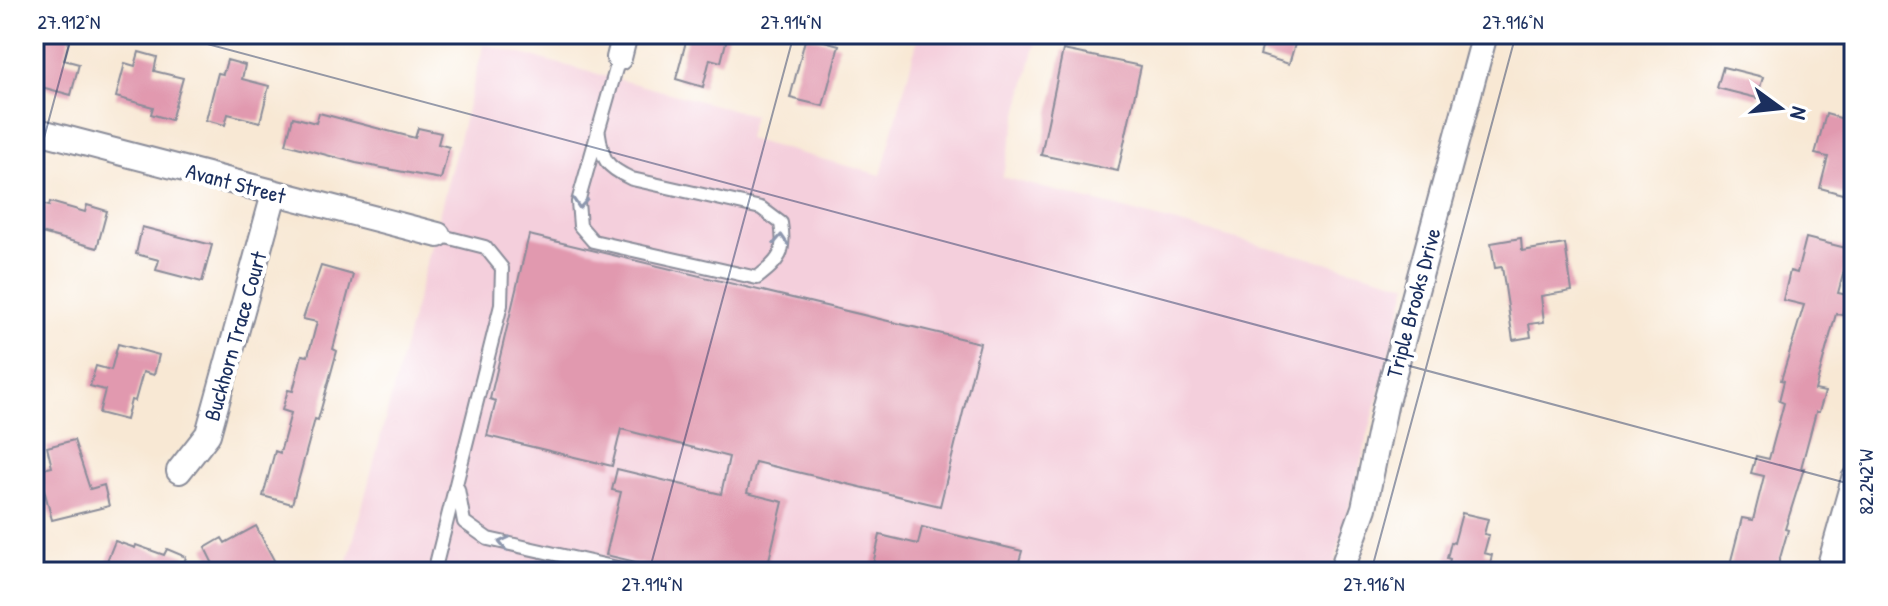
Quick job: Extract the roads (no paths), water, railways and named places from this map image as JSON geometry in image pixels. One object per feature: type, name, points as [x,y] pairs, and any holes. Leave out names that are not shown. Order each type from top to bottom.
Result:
[{"type":"street","name":"Triple Brooks Drive","points":[[1341,572],[1364,508],[1385,406],[1485,34]]},
{"type":"street","name":"Avant Street","points":[[34,130],[438,235]]},
{"type":"street","name":"Buckhorn Trace Court","points":[[179,471],[208,434],[274,194]]},
{"type":"street","points":[[1828,572],[1854,479]]},
{"type":"lane","points":[[598,128],[604,161],[613,171],[632,179],[761,208],[781,223],[784,243],[777,262],[757,278],[593,241],[580,226],[578,202],[598,128],[622,46]]},
{"type":"lane","points":[[434,572],[501,305],[502,268],[485,247],[438,235]]},
{"type":"lane","points":[[457,478],[464,522],[488,539],[635,572]]}]
